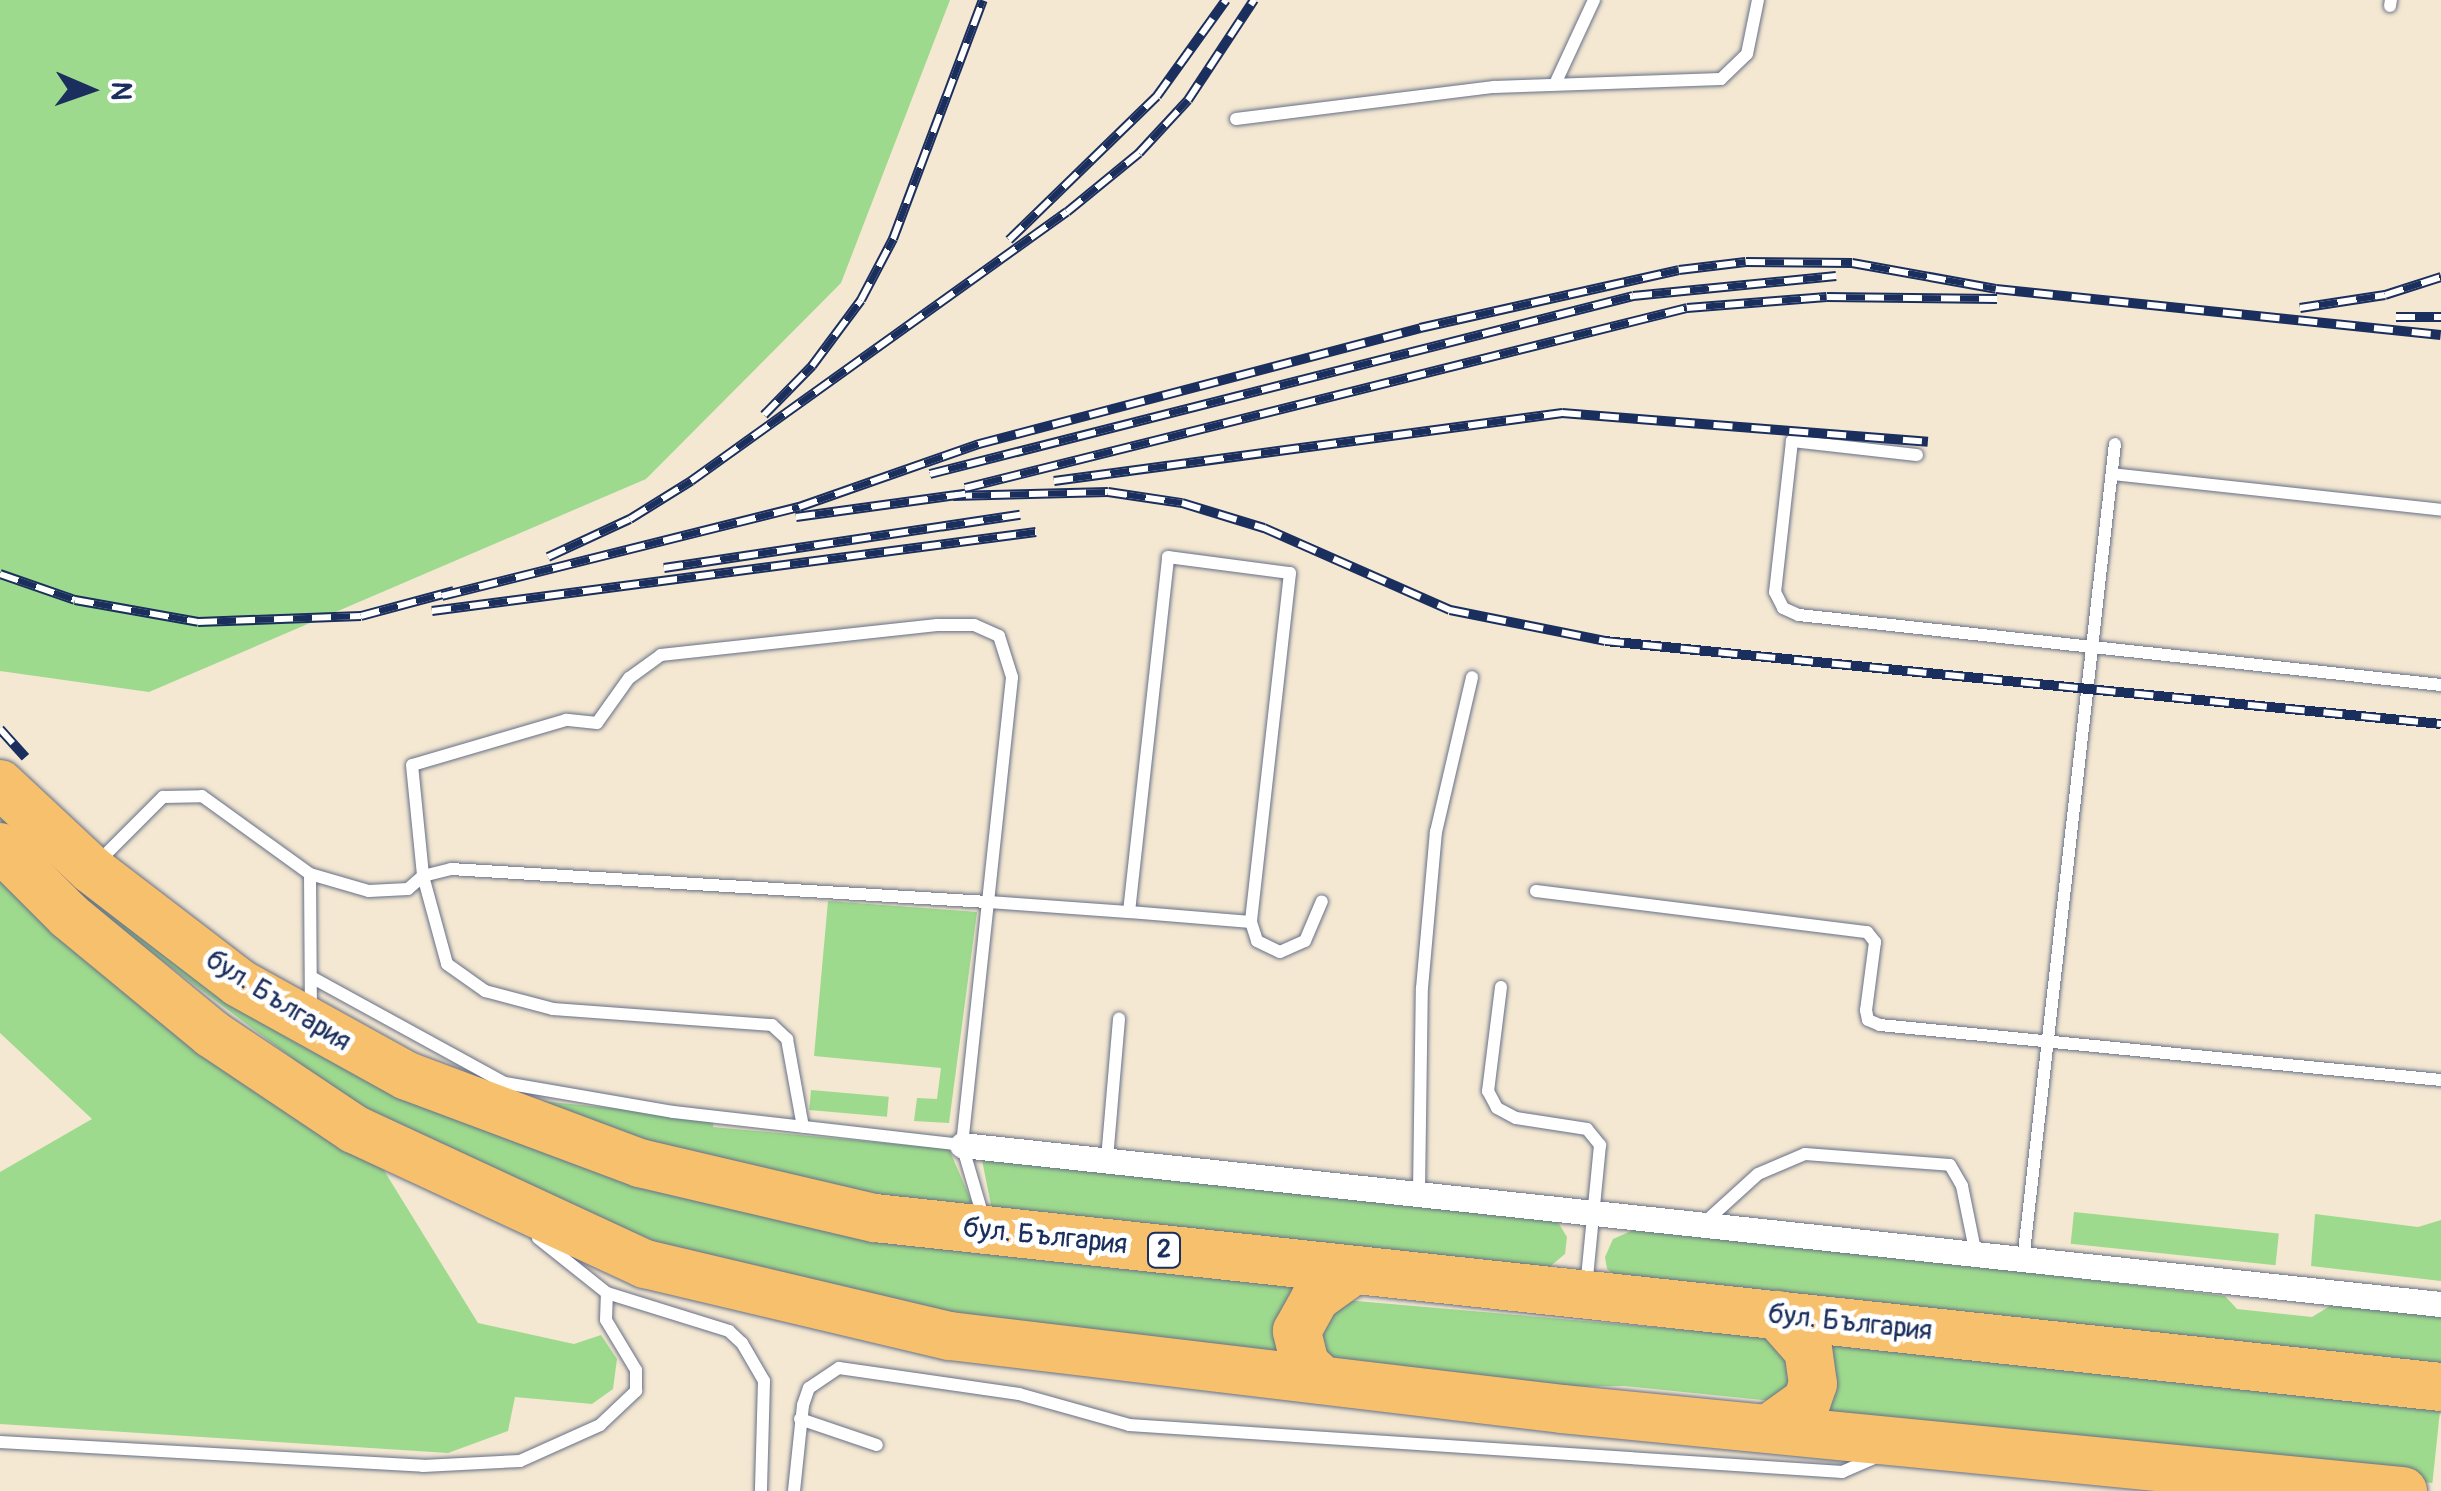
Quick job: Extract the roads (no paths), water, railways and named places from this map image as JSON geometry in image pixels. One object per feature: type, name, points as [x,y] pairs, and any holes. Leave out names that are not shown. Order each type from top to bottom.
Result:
[{"type":"highway","name":"бул. България","points":[[0,784],[92,870],[239,984],[407,1076],[640,1163],[875,1218],[2441,1387]]},
{"type":"highway","name":"бул. България","points":[[0,847],[69,916],[212,1034],[354,1129],[496,1199],[644,1264],[950,1336],[1497,1401],[2403,1491]]},
{"type":"highway","points":[[1322,1380],[1305,1364],[1298,1331],[1316,1298],[1354,1270]]},
{"type":"highway","points":[[1771,1426],[1807,1400],[1813,1384],[1808,1350],[1776,1316]]},
{"type":"street","points":[[962,1144],[1593,1211],[2023,1263],[2441,1304]]},
{"type":"lane","points":[[1555,84],[1594,0]]},
{"type":"lane","points":[[1236,120],[1555,84],[1732,74],[1747,54],[1758,0]]},
{"type":"lane","points":[[1917,455],[1792,441],[1775,592],[1783,608],[1800,616],[2441,684]]},
{"type":"lane","points":[[2023,1263],[2115,444]]},
{"type":"lane","points":[[2112,474],[2441,510]]},
{"type":"lane","points":[[1128,912],[1168,557],[1290,572],[1252,922],[1257,940],[1280,952],[1305,942],[1322,901]]},
{"type":"lane","points":[[803,1126],[787,1039],[772,1025],[553,1009],[485,991],[448,964],[423,876],[412,765],[430,756],[566,720],[597,723],[629,678],[661,656],[974,625],[999,636],[1012,677],[962,1144],[987,1231]]},
{"type":"lane","points":[[1420,1192],[1422,988],[1436,832],[1472,677]]},
{"type":"lane","points":[[92,870],[163,798],[202,796],[310,874],[370,891],[408,890],[423,876],[452,869],[1252,922]]},
{"type":"lane","points":[[310,874],[310,1025]]},
{"type":"lane","points":[[1536,891],[1867,932],[1876,942],[1868,1020],[2441,1080]]},
{"type":"lane","points":[[313,978],[506,1083],[803,1126],[962,1144]]},
{"type":"lane","points":[[1502,988],[1488,1092],[1497,1108],[1516,1118],[1586,1129],[1600,1145],[1585,1295]]},
{"type":"lane","points":[[1107,1159],[1120,1019]]},
{"type":"lane","points":[[1702,1225],[1758,1174],[1805,1154],[1950,1165],[1962,1186],[1976,1257]]},
{"type":"lane","points":[[496,1199],[607,1294],[729,1331],[742,1342],[764,1381],[761,1491]]},
{"type":"lane","points":[[0,1442],[422,1466],[520,1461],[600,1425],[636,1391],[636,1370],[606,1320],[607,1294]]},
{"type":"lane","points":[[794,1491],[800,1419],[809,1388],[824,1375],[864,1367],[1019,1394],[1129,1426],[1842,1472],[1914,1441]]},
{"type":"lane","points":[[1497,1401],[1554,1422]]},
{"type":"lane","points":[[800,1419],[877,1445]]},
{"type":"lane","points":[[1565,1432],[1567,1454]]},
{"type":"railway","points":[[764,415],[812,366],[861,300],[893,239],[983,0]]},
{"type":"railway","points":[[1009,240],[1157,96],[1226,0]]},
{"type":"railway","points":[[548,557],[630,519],[691,481],[1067,212],[1139,153],[1188,100],[1254,0]]},
{"type":"railway","points":[[442,596],[799,507],[979,444],[1420,328],[1679,270],[1746,262],[1852,263],[1996,289],[2441,335]]},
{"type":"railway","points":[[930,474],[1633,296],[1836,276]]},
{"type":"railway","points":[[2300,308],[2385,295],[2441,277]]},
{"type":"railway","points":[[965,488],[1687,308],[1827,297],[1997,299]]},
{"type":"railway","points":[[2396,317],[2441,317]]},
{"type":"railway","points":[[1054,481],[1562,413],[1928,442]]},
{"type":"railway","points":[[953,496],[1108,492],[1182,503],[1264,528],[1450,610],[1605,641],[2441,724]]},
{"type":"railway","points":[[796,517],[965,494]]},
{"type":"railway","points":[[664,568],[1020,515]]},
{"type":"railway","points":[[432,611],[1036,532]]},
{"type":"railway","points":[[0,574],[75,600],[198,622],[361,616],[454,591]]},
{"type":"railway","points":[[0,729],[25,757]]}]
